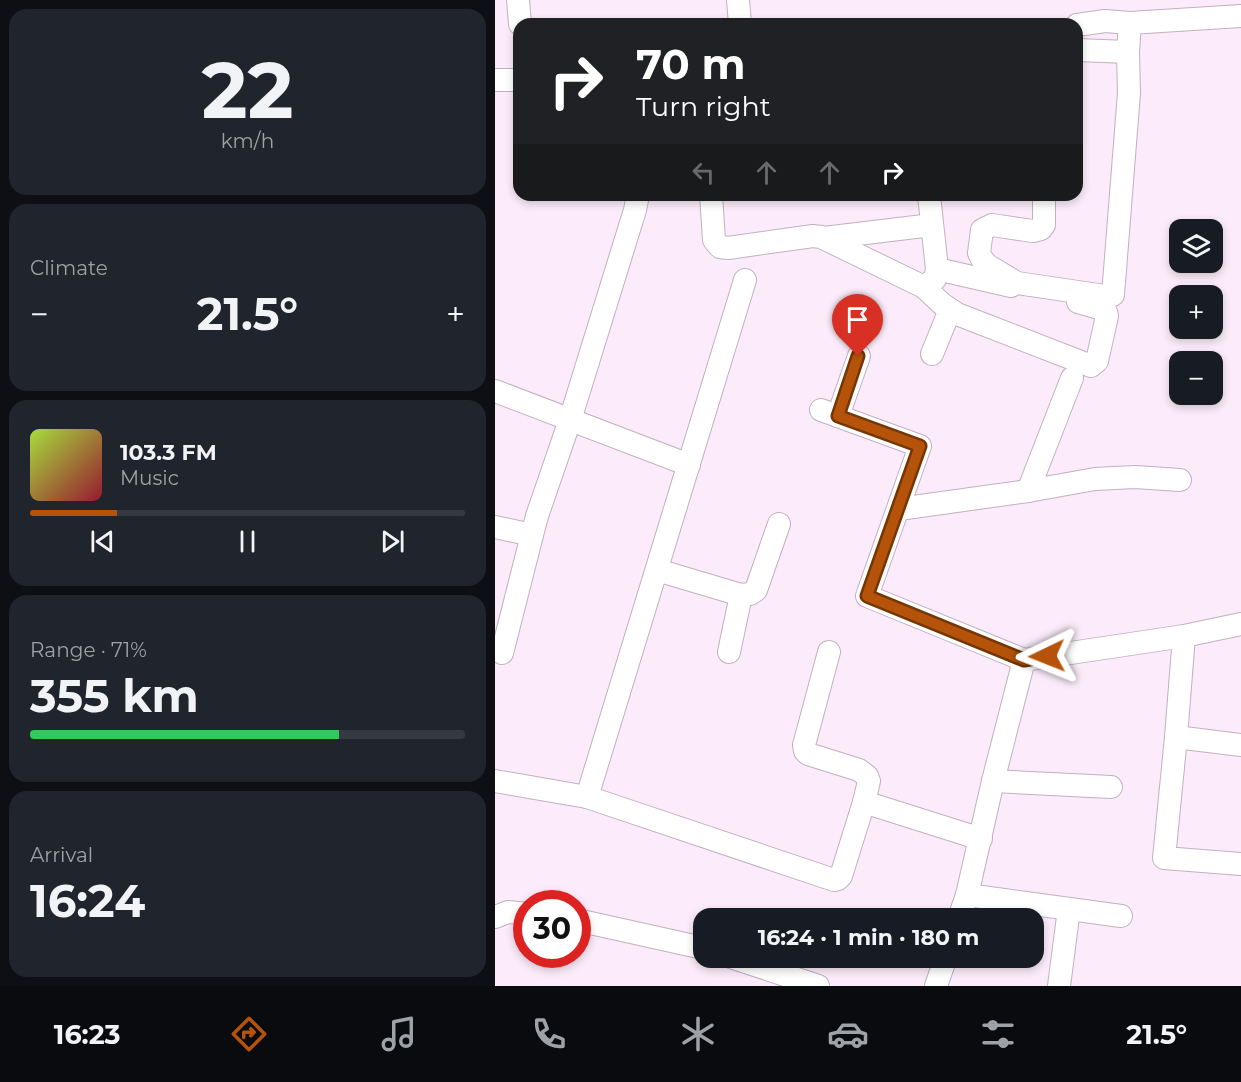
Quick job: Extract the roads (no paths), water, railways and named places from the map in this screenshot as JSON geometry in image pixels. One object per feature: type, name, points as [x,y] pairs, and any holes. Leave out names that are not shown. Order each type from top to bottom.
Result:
[{"type":"street","points":[[518,0],[520,18]]},
{"type":"street","points":[[738,0],[740,18]]},
{"type":"street","points":[[1083,21],[1104,10],[1130,23],[1241,16]]},
{"type":"street","points":[[1044,201],[1044,225],[1041,229],[1033,231],[992,225],[982,230],[979,253],[982,259],[987,265],[1017,283],[1105,296],[1113,295],[1129,93],[1130,23]]},
{"type":"street","points":[[1083,50],[1128,52]]},
{"type":"street","points":[[495,80],[513,80]]},
{"type":"street","points":[[502,653],[537,516],[570,420],[636,201]]},
{"type":"street","points":[[711,201],[714,240],[720,247],[728,248],[813,236],[824,238],[931,278],[1102,309],[1107,316],[1097,361],[1091,366],[950,310],[942,304],[931,278],[932,225],[930,201]]},
{"type":"street","points":[[824,238],[932,225]]},
{"type":"street","points":[[587,797],[745,280]]},
{"type":"street","points":[[932,354],[950,310]]},
{"type":"street","points":[[858,356],[829,413],[920,446],[867,596],[1024,660],[1184,636],[1241,624]]},
{"type":"street","points":[[1028,491],[1072,378]]},
{"type":"street","points":[[495,391],[689,465]]},
{"type":"street","points":[[899,509],[1095,479],[1135,477],[1180,480]]},
{"type":"street","points":[[657,570],[741,595],[750,594],[756,590],[779,524]]},
{"type":"street","points":[[495,527],[532,535]]},
{"type":"street","points":[[729,652],[741,595]]},
{"type":"street","points":[[1184,636],[1164,858],[1241,864]]},
{"type":"street","points":[[495,781],[587,797],[834,880],[838,879],[841,876],[869,781],[867,776],[859,770],[808,754],[805,751],[804,745],[828,652]]},
{"type":"street","points":[[962,908],[1024,660]]},
{"type":"street","points":[[1176,737],[1241,745]]},
{"type":"street","points":[[993,781],[1111,787]]},
{"type":"street","points":[[864,802],[981,839]]},
{"type":"street","points":[[967,895],[1121,916]]},
{"type":"street","points":[[1059,986],[1069,909]]},
{"type":"street","points":[[495,917],[513,913]]},
{"type":"street","points":[[591,923],[693,946]]},
{"type":"street","points":[[764,968],[818,986]]},
{"type":"street","points":[[936,986],[942,968]]}]
